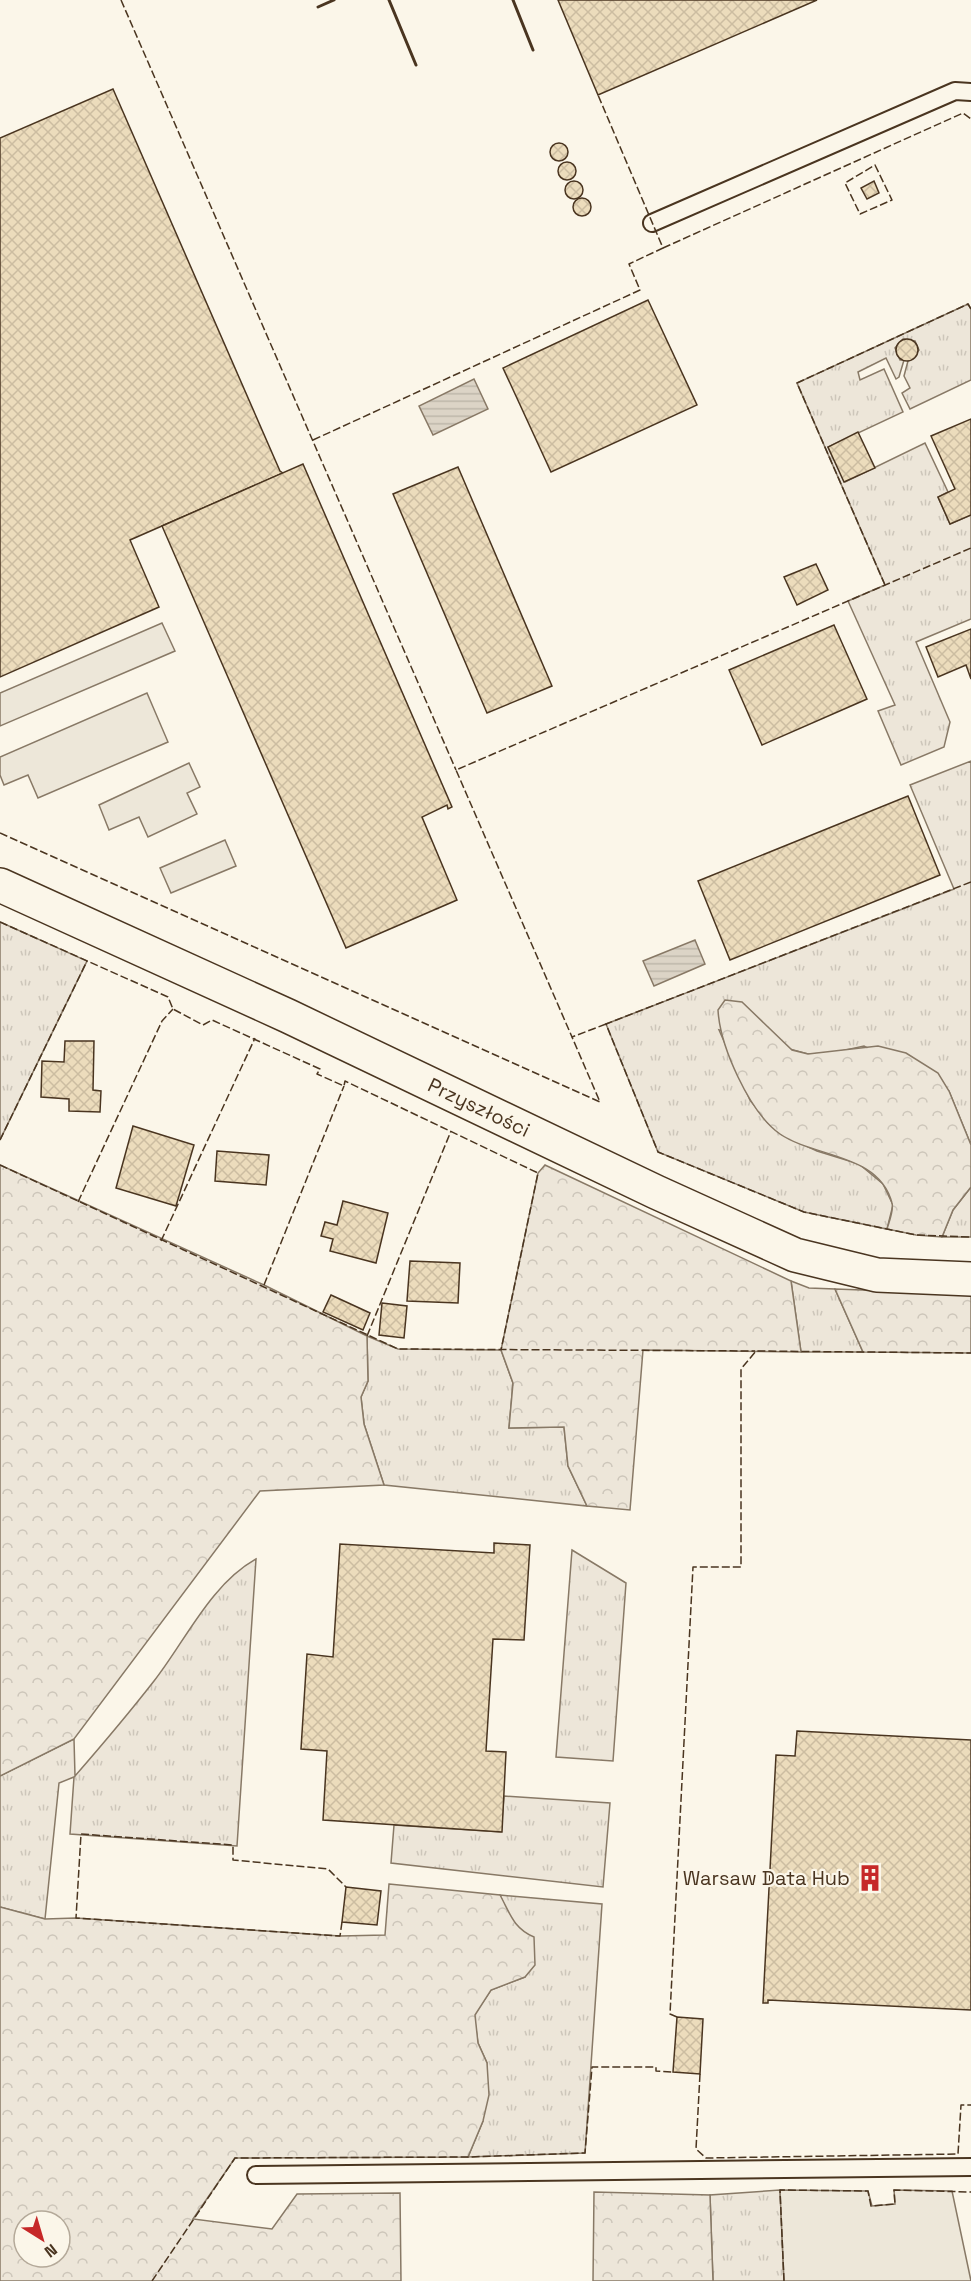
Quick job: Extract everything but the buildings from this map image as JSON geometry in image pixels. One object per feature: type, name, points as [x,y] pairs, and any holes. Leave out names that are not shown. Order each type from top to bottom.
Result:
[{"type":"street","name":"Przyszłości","points":[[0,885],[288,1016],[646,1187],[795,1255],[877,1275],[971,1279]]},
{"type":"lane","points":[[652,223],[955,91],[971,92]]},
{"type":"lane","points":[[256,2175],[971,2167]]},
{"type":"green space","points":[[968,304],[971,309],[971,380],[910,409],[902,393],[910,388],[904,376],[908,361],[919,350],[915,341],[903,339],[895,348],[900,360],[904,360],[899,377],[896,379],[886,358],[858,372],[860,380],[884,369],[903,412],[828,447],[845,482],[925,443],[948,492],[938,497],[950,524],[971,515],[971,619],[916,642],[950,722],[944,747],[901,765],[878,711],[895,705],[848,601],[885,585],[797,383]]},
{"type":"green space","points":[[971,761],[971,1145],[949,1091],[864,1046],[832,1053],[808,1054],[719,1030],[750,1100],[768,1123],[781,1134],[817,1151],[859,1164],[883,1184],[893,1205],[887,1229],[804,1212],[658,1152],[606,1024],[954,889],[910,785]]},
{"type":"green space","points":[[0,922],[87,961],[0,1140]]},
{"type":"green space","points":[[725,1000],[742,1002],[792,1050],[808,1054],[878,1046],[906,1053],[938,1073],[949,1091],[971,1145],[971,1187],[953,1210],[942,1237],[887,1229],[892,1203],[885,1187],[874,1174],[844,1159],[794,1142],[769,1124],[747,1095],[730,1059],[718,1010]]},
{"type":"green space","points":[[0,1165],[264,1285],[367,1336],[368,1381],[361,1397],[364,1424],[384,1485],[260,1491],[74,1739],[0,1776]]},
{"type":"green space","points":[[545,1165],[791,1281],[801,1352],[643,1350],[630,1510],[587,1506],[568,1466],[564,1427],[509,1428],[513,1383],[501,1350],[538,1173]]},
{"type":"green space","points":[[971,1187],[971,1237],[942,1237],[953,1210]]},
{"type":"green space","points":[[791,1281],[809,1288],[835,1289],[863,1352],[801,1352]]},
{"type":"green space","points":[[835,1289],[971,1294],[971,1353],[863,1352]]},
{"type":"green space","points":[[367,1336],[398,1349],[501,1350],[513,1383],[509,1428],[564,1427],[568,1466],[587,1506],[384,1485],[364,1424],[361,1397],[368,1381]]},
{"type":"green space","points":[[572,1550],[626,1583],[613,1761],[556,1757]]},
{"type":"green space","points":[[256,1559],[237,1846],[70,1834],[74,1777],[59,1783],[45,1919],[0,1907],[0,1776],[74,1739],[75,1776],[154,1681],[212,1598],[225,1583]]},
{"type":"green space","points":[[504,1796],[610,1803],[603,1887],[391,1863],[394,1825],[501,1832]]},
{"type":"green space","points":[[389,1884],[500,1895],[517,1925],[534,1937],[535,1965],[525,1977],[491,1990],[475,2015],[478,2043],[487,2063],[489,2095],[483,2121],[468,2157],[235,2158],[193,2219],[272,2229],[297,2194],[400,2193],[401,2281],[0,2281],[0,1907],[45,1919],[76,1918],[340,1936],[385,1935]]},
{"type":"green space","points":[[500,1895],[602,1904],[585,2153],[468,2157],[483,2121],[487,2063],[478,2043],[474,2015],[491,1990],[525,1977],[522,1932],[511,1921]]},
{"type":"green space","points":[[780,2190],[784,2281],[713,2281],[710,2195]]},
{"type":"green space","points":[[594,2192],[710,2195],[713,2281],[593,2281]]},
{"type":"shaded area","points":[[474,379],[488,409],[433,435],[419,406]]},
{"type":"shaded area","points":[[162,623],[175,651],[0,726],[0,693]]},
{"type":"shaded area","points":[[147,693],[168,742],[38,798],[28,775],[4,785],[0,775],[0,757]]},
{"type":"shaded area","points":[[189,763],[200,787],[187,793],[197,814],[148,837],[139,817],[109,830],[99,805]]},
{"type":"shaded area","points":[[225,840],[236,866],[171,893],[160,868]]},
{"type":"shaded area","points":[[695,940],[705,964],[654,986],[643,961]]},
{"type":"shaded area","points":[[780,2190],[868,2191],[872,2206],[895,2204],[894,2190],[952,2191],[971,2281],[784,2281]]},
{"type":"fence","points":[[121,0],[456,770]]},
{"type":"fence","points":[[313,440],[640,290],[629,264],[663,248],[598,95]]},
{"type":"fence","points":[[663,248],[963,113],[971,119]]},
{"type":"fence","points":[[875,165],[892,200],[860,214],[845,183],[875,165]]},
{"type":"fence","points":[[885,585],[797,383],[968,304],[971,309]]},
{"type":"fence","points":[[606,1024],[572,1037],[456,770],[971,548]]},
{"type":"fence","points":[[0,833],[600,1102],[572,1037]]},
{"type":"fence","points":[[971,882],[606,1024],[658,1152],[804,1212],[916,1235],[971,1237]]},
{"type":"fence","points":[[0,922],[168,997],[173,1009],[203,1025],[212,1020],[320,1069],[317,1074],[344,1086],[345,1081],[538,1173],[501,1350]]},
{"type":"fence","points":[[0,1140],[87,961]]},
{"type":"fence","points":[[78,1202],[162,1021],[173,1009]]},
{"type":"fence","points":[[161,1241],[255,1038]]},
{"type":"fence","points":[[264,1285],[344,1086]]},
{"type":"fence","points":[[367,1336],[451,1131]]},
{"type":"fence","points":[[0,1165],[398,1349],[755,1351]]},
{"type":"fence","points":[[677,2017],[670,2014],[693,1567],[741,1567],[741,1369],[756,1351],[971,1353]]},
{"type":"fence","points":[[342,1922],[340,1936],[76,1918],[81,1834],[233,1845],[233,1860],[328,1869],[346,1887]]},
{"type":"fence","points":[[152,2281],[235,2158],[468,2157],[585,2153],[592,2067],[656,2067],[656,2071],[673,2072]]},
{"type":"fence","points":[[700,2074],[696,2149],[706,2158],[958,2154],[961,2105],[971,2105]]},
{"type":"fence","points":[[784,2281],[780,2190],[868,2191],[871,2206],[895,2204],[894,2190],[971,2192]]},
{"type":"wall","points":[[318,7],[334,0]]},
{"type":"wall","points":[[389,0],[416,65]]},
{"type":"wall","points":[[513,0],[533,50]]},
{"type":"place","name":"Warsaw Data Hub","points":[[870,1878]]}]
